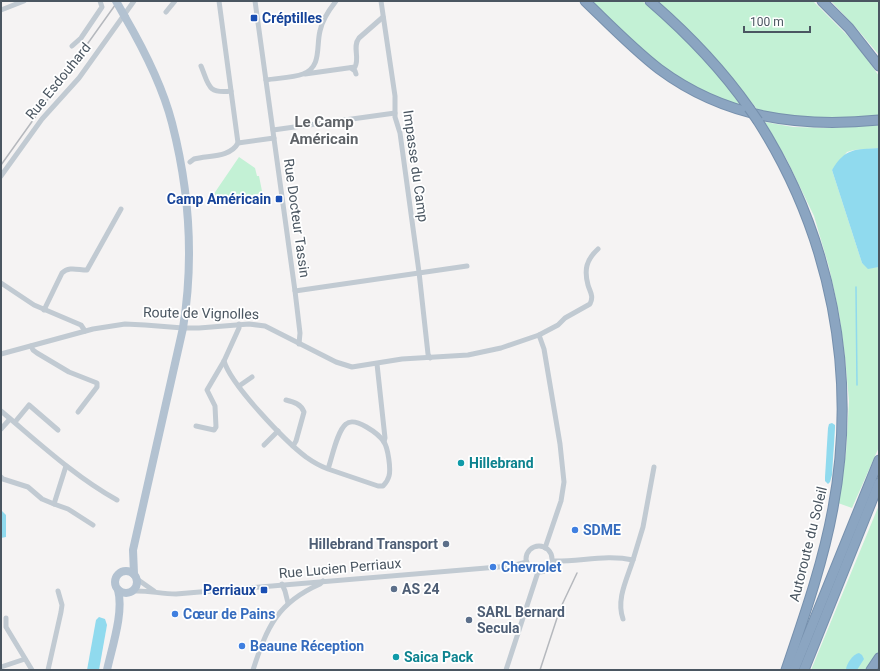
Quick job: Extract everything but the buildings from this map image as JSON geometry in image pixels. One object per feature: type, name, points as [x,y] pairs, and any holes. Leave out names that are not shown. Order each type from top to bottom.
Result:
[{"type":"highway","points":[[586,1],[633,47],[660,69],[688,88],[719,103],[760,116],[794,122],[829,123],[879,120]]},
{"type":"highway","name":"Autoroute du Soleil","points":[[650,1],[676,24],[725,76],[758,121],[775,149],[791,179],[816,241],[826,274],[834,311],[842,374],[843,416],[838,479],[833,508],[816,578],[786,670]]},
{"type":"highway","points":[[822,1],[849,28],[879,66]]},
{"type":"highway","points":[[794,670],[879,460]]},
{"type":"highway","points":[[804,670],[879,483]]},
{"type":"highway","points":[[870,670],[879,658]]},
{"type":"main road","points":[[107,670],[120,613],[120,600],[115,581],[128,564],[133,550],[172,381],[189,274],[186,201],[181,166],[171,122],[147,59],[116,1]]},
{"type":"main road","points":[[120,613],[137,586],[133,565],[133,550]]},
{"type":"main road","points":[[122,572],[126,571],[135,577]]},
{"type":"main road","points":[[118,590],[124,593],[132,592]]},
{"type":"street","points":[[2,9],[24,1]]},
{"type":"street","points":[[72,46],[81,38],[102,7],[100,1]]},
{"type":"street","name":"Rue Esdouhard","points":[[1,176],[42,119],[79,78],[134,1]]},
{"type":"street","points":[[166,12],[175,1]]},
{"type":"street","points":[[190,162],[194,158],[227,153],[234,149],[238,143],[219,1]]},
{"type":"street","name":"Rue Docteur Tassin","points":[[255,1],[295,291],[300,344]]},
{"type":"street","points":[[302,74],[310,69],[316,61],[320,30],[323,22],[336,1]]},
{"type":"street","name":"Impasse du Camp","points":[[382,1],[395,96],[395,117],[400,133],[419,272],[428,354],[430,358]]},
{"type":"street","points":[[266,80],[355,67],[357,63],[356,42],[384,17]]},
{"type":"street","points":[[201,66],[211,89],[216,92],[231,91]]},
{"type":"street","points":[[352,68],[356,74]]},
{"type":"street","points":[[273,130],[395,113]]},
{"type":"street","points":[[238,143],[274,138]]},
{"type":"street","points":[[44,310],[62,273],[68,269],[87,270],[121,209]]},
{"type":"street","name":"Route de Vignolles","points":[[1,354],[85,331],[125,324],[199,328],[255,324],[265,326],[336,362],[352,367],[402,359],[477,354],[515,344],[537,336],[558,325],[565,318],[590,304],[592,295],[586,274],[587,263],[588,259],[598,249]]},
{"type":"street","points":[[295,291],[467,266]]},
{"type":"street","points":[[1,283],[34,305],[81,325],[85,331]]},
{"type":"street","points":[[196,426],[214,430],[216,427],[215,406],[207,390],[224,361],[239,328],[239,324]]},
{"type":"street","points":[[537,336],[545,356],[560,444],[564,482],[562,501],[545,548]]},
{"type":"street","points":[[32,346],[33,350],[37,354],[69,372],[97,383],[97,387],[78,412]]},
{"type":"street","points":[[224,361],[228,370],[239,386],[278,431],[306,457],[328,469],[378,486],[383,486],[390,474],[387,451],[384,442],[385,438],[377,364]]},
{"type":"street","points":[[239,386],[252,377]]},
{"type":"street","points":[[286,400],[293,401],[298,404],[302,407],[304,412],[296,441],[293,446]]},
{"type":"street","points":[[1,429],[29,405],[58,430]]},
{"type":"street","points":[[1,411],[66,466],[117,500]]},
{"type":"street","points":[[328,469],[340,432],[344,425],[349,422],[356,422],[363,425],[384,442]]},
{"type":"street","points":[[264,445],[278,431]]},
{"type":"street","points":[[54,504],[66,466]]},
{"type":"street","points":[[623,619],[620,609],[621,596],[642,527],[654,467]]},
{"type":"street","points":[[1,477],[28,487],[42,499],[68,509],[93,525]]},
{"type":"street","points":[[541,546],[550,553],[552,561],[546,570],[538,572],[531,569],[527,562],[527,554],[533,548],[541,546]]},
{"type":"street","points":[[552,561],[562,562],[611,557],[633,560]]},
{"type":"street","name":"Rue Lucien Perriaux","points":[[132,592],[176,594],[511,566],[527,562]]},
{"type":"street","points":[[506,670],[538,572]]},
{"type":"street","points":[[135,577],[154,592]]},
{"type":"street","points":[[253,670],[266,632],[278,615],[288,603],[307,590],[323,583],[323,581]]},
{"type":"street","points":[[282,584],[286,591],[288,603]]},
{"type":"street","points":[[48,670],[62,605],[58,591]]},
{"type":"street","points":[[6,618],[6,627],[32,670]]},
{"type":"street","points":[[1,667],[25,659]]},
{"type":"green space","points":[[591,1],[642,1],[656,12],[694,48],[721,77],[742,108],[699,91],[669,72],[655,62]]},
{"type":"green space","points":[[656,1],[813,1],[848,36],[879,76],[879,117],[808,119],[762,113],[696,39]]},
{"type":"green space","points":[[831,1],[879,1],[879,55],[858,30]]},
{"type":"green space","points":[[765,122],[793,127],[829,128],[879,125],[879,148],[847,152],[832,170],[862,263],[868,268],[879,267],[879,447],[852,508],[838,503],[846,453],[849,401],[839,313],[829,267],[814,216],[787,160]]},
{"type":"green space","points":[[239,157],[255,168],[257,176],[259,176],[262,191],[259,194],[209,201]]},
{"type":"green space","points":[[879,505],[879,652],[866,670],[811,670]]},
{"type":"water","points":[[879,148],[879,267],[868,269],[862,263],[832,170],[847,153],[857,150]]},
{"type":"water","points":[[832,423],[835,425],[835,428],[832,475],[828,484],[825,481],[825,477],[828,428],[829,424]]},
{"type":"water","points":[[1,510],[6,515],[6,537],[1,538]]},
{"type":"water","points":[[99,617],[105,619],[107,625],[99,670],[87,670],[96,620]]},
{"type":"water","points":[[859,653],[864,659],[857,670],[846,670],[850,660],[854,655]]},
{"type":"waterway","points":[[856,287],[857,385]]},
{"type":"railway","points":[[1,165],[118,1]]},
{"type":"railway","points":[[540,670],[560,609],[577,573]]},
{"type":"place","name":"Créptilles","points":[[254,18]]},
{"type":"place","name":"Camp Américain","points":[[279,199]]},
{"type":"place","name":"Hillebrand","points":[[461,463]]},
{"type":"place","name":"SDME","points":[[575,530]]},
{"type":"place","name":"Hillebrand Transport","points":[[446,544]]},
{"type":"place","name":"Chevrolet","points":[[493,567]]},
{"type":"place","name":"AS 24","points":[[394,589]]},
{"type":"place","name":"Perriaux","points":[[264,590]]},
{"type":"place","name":"Cœur de Pains","points":[[175,614]]},
{"type":"place","name":"SARL Bernard Secula","points":[[469,620]]},
{"type":"place","name":"Beaune Réception","points":[[242,646]]},
{"type":"place","name":"Saica Pack","points":[[396,657]]},
{"type":"district","name":"Le Camp Américain","points":[[324,130]]}]
